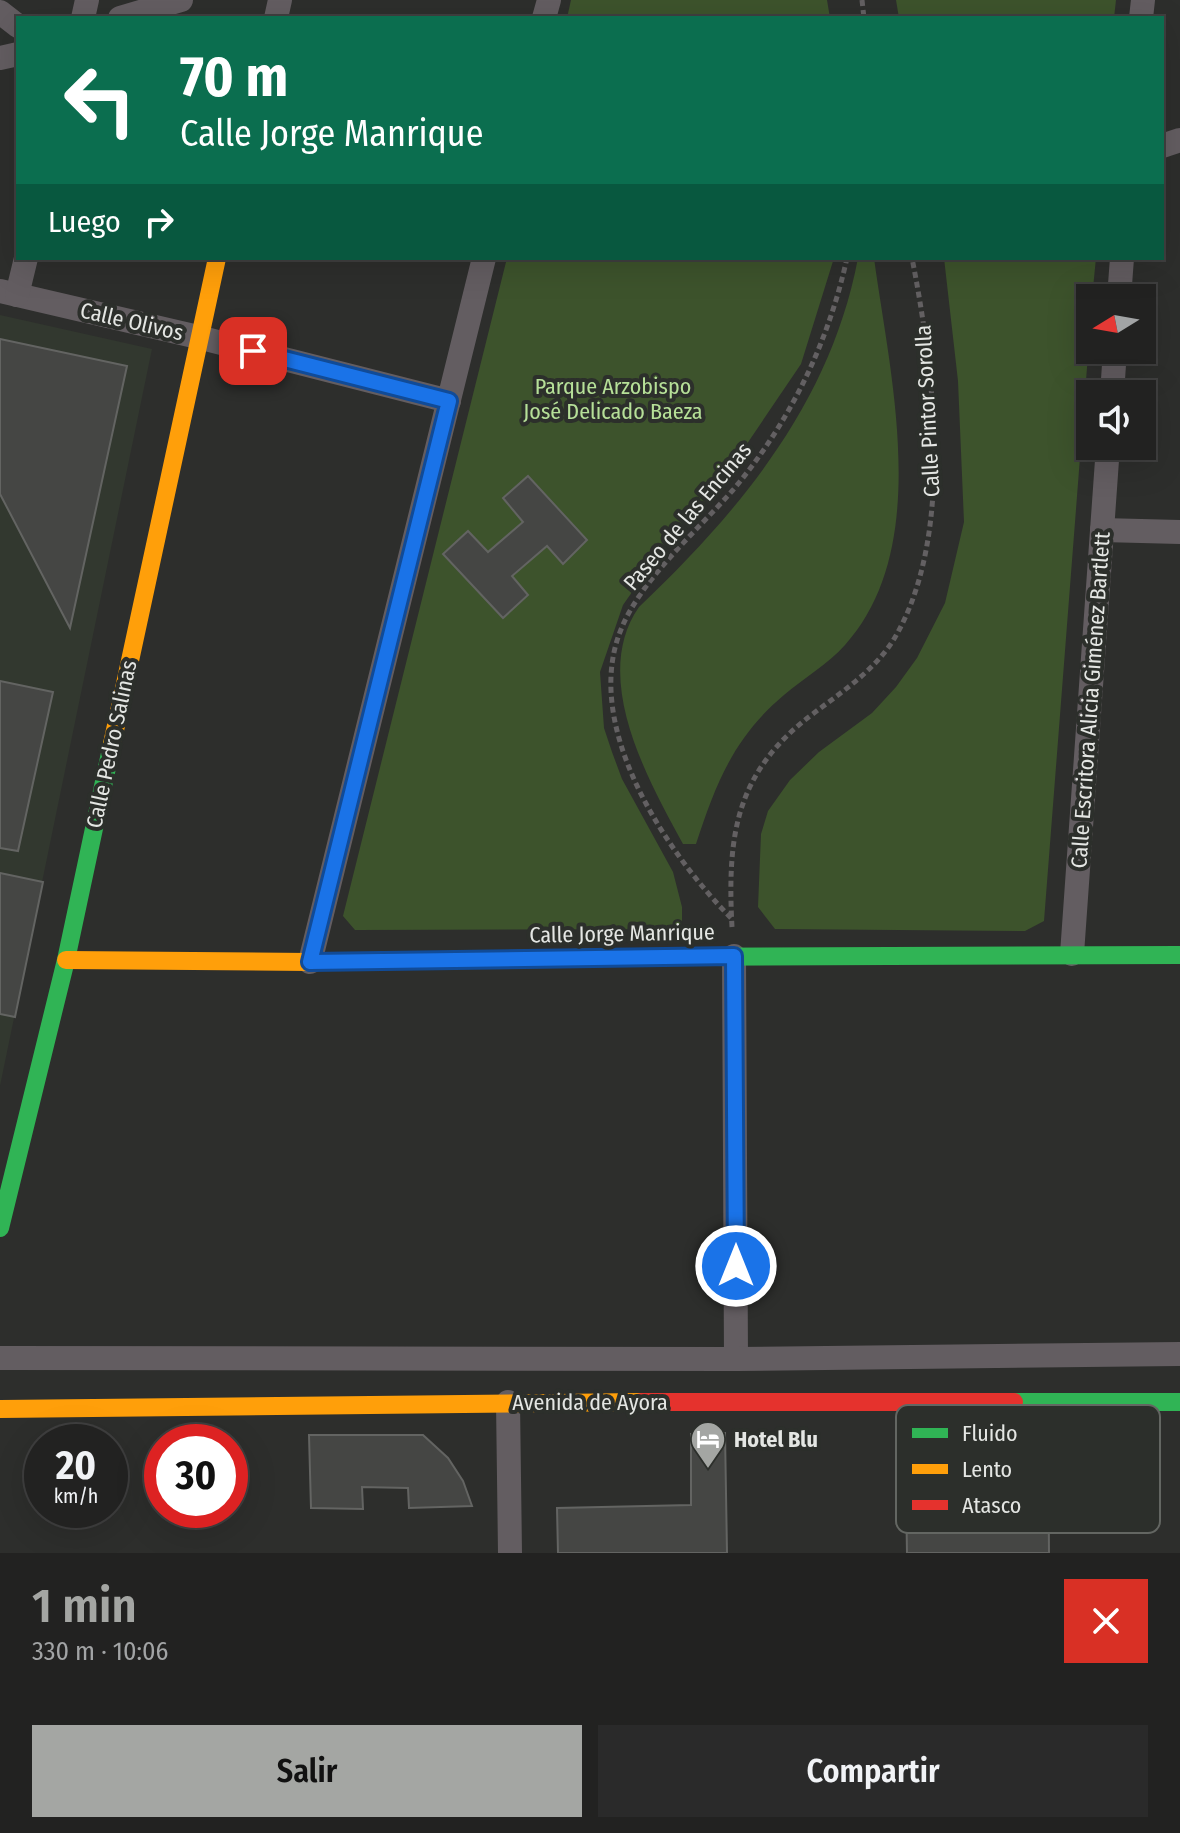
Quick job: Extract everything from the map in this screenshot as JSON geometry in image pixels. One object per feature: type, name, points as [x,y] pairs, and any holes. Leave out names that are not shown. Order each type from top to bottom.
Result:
[{"type":"street","points":[[127,16],[181,0]]},
{"type":"street","points":[[0,12],[16,24]]},
{"type":"street","points":[[8,293],[25,260]]},
{"type":"street","name":"Calle Pedro Salinas","points":[[0,1228],[66,960],[217,260]]},
{"type":"street","points":[[310,962],[484,260]]},
{"type":"street","points":[[1120,284],[1122,260]]},
{"type":"street","name":"Calle Olivos","points":[[8,293],[198,337],[449,401]]},
{"type":"street","name":"Calle Escritora Alicia Giménez Bartlett","points":[[1072,954],[1107,460]]},
{"type":"street","points":[[1102,530],[1180,532]]},
{"type":"street","name":"Calle Jorge Manrique","points":[[66,960],[310,962],[734,956],[1180,955]]},
{"type":"street","points":[[734,956],[736,1359]]},
{"type":"street","name":"Avenida de Ayora","points":[[0,1358],[736,1359],[1180,1354]]},
{"type":"street","points":[[786,1358],[786,1402]]},
{"type":"street","points":[[698,1402],[699,1359]]},
{"type":"street","points":[[508,1402],[510,1553]]},
{"type":"street","name":"Avenida de Ayora","points":[[0,1409],[508,1402],[1180,1402]]},
{"type":"path","name":"Paseo de las Encinas","points":[[731,918],[691,874],[649,808],[633,776],[614,717],[610,688],[613,660],[622,625],[639,598],[744,475],[798,395],[820,349],[846,260]]},
{"type":"path","name":"Calle Pintor Sorolla","points":[[734,956],[731,864],[735,829],[746,789],[767,756],[799,724],[870,668],[893,641],[911,606],[921,574],[930,533],[934,473],[926,338],[912,260]]},
{"type":"shaded area","points":[[0,315],[152,349],[0,1086]]},
{"type":"green space","points":[[571,0],[827,0],[830,16],[567,16]]},
{"type":"green space","points":[[896,0],[1116,0],[1114,16],[899,16]]},
{"type":"green space","name":"Parque Arzobispo José Delicado Baeza","points":[[507,260],[833,260],[801,364],[715,491],[665,545],[623,605],[600,672],[604,728],[622,779],[673,872],[682,907],[682,923],[673,929],[355,930],[343,916]]},
{"type":"green space","points":[[858,260],[874,260],[889,354],[898,459],[897,511],[889,560],[872,605],[845,645],[784,695],[752,727],[719,781],[696,844],[683,844],[654,790],[630,728],[622,696],[620,665],[625,635],[639,607],[713,531],[777,449],[827,359],[845,310]]},
{"type":"green space","points":[[944,260],[1096,260],[1093,284],[1076,284],[1076,364],[1087,364],[1086,380],[1076,380],[1076,460],[1080,460],[1044,921],[1025,931],[775,929],[758,907],[761,834],[768,811],[790,780],[819,752],[872,713],[917,658],[945,603],[964,522],[958,381]]},
{"type":"building","points":[[0,339],[127,366],[70,628],[0,494]]},
{"type":"building","points":[[528,476],[587,540],[563,564],[547,546],[512,576],[528,595],[503,618],[443,554],[468,531],[488,552],[523,522],[503,498]]},
{"type":"building","points":[[0,681],[53,692],[18,851],[0,848]]},
{"type":"building","points":[[0,873],[43,882],[15,1017],[0,1014]]},
{"type":"building","name":"Hotel Blu","points":[[725,1433],[727,1553],[558,1553],[557,1508],[691,1505],[691,1434]]},
{"type":"building","points":[[309,1435],[423,1435],[448,1458],[463,1481],[472,1506],[409,1508],[408,1488],[362,1487],[363,1509],[311,1508]]},
{"type":"building","points":[[907,1533],[1049,1533],[1049,1553],[907,1553]]},
{"type":"traffic: fast","points":[[0,1228],[66,960],[112,744]]},
{"type":"traffic: fast","points":[[635,957],[1180,955]]},
{"type":"traffic: fast","points":[[1014,1402],[1180,1402]]},
{"type":"traffic: slow","points":[[112,744],[217,260]]},
{"type":"traffic: slow","points":[[66,960],[310,962],[635,957]]},
{"type":"traffic: slow","points":[[0,1409],[641,1402]]},
{"type":"traffic: jam","points":[[641,1402],[1014,1402]]},
{"type":"place","name":"Hotel Blu","points":[[708,1470]]},
{"type":"route","points":[[253,351],[449,401],[310,962],[734,956],[736,1266]]}]
